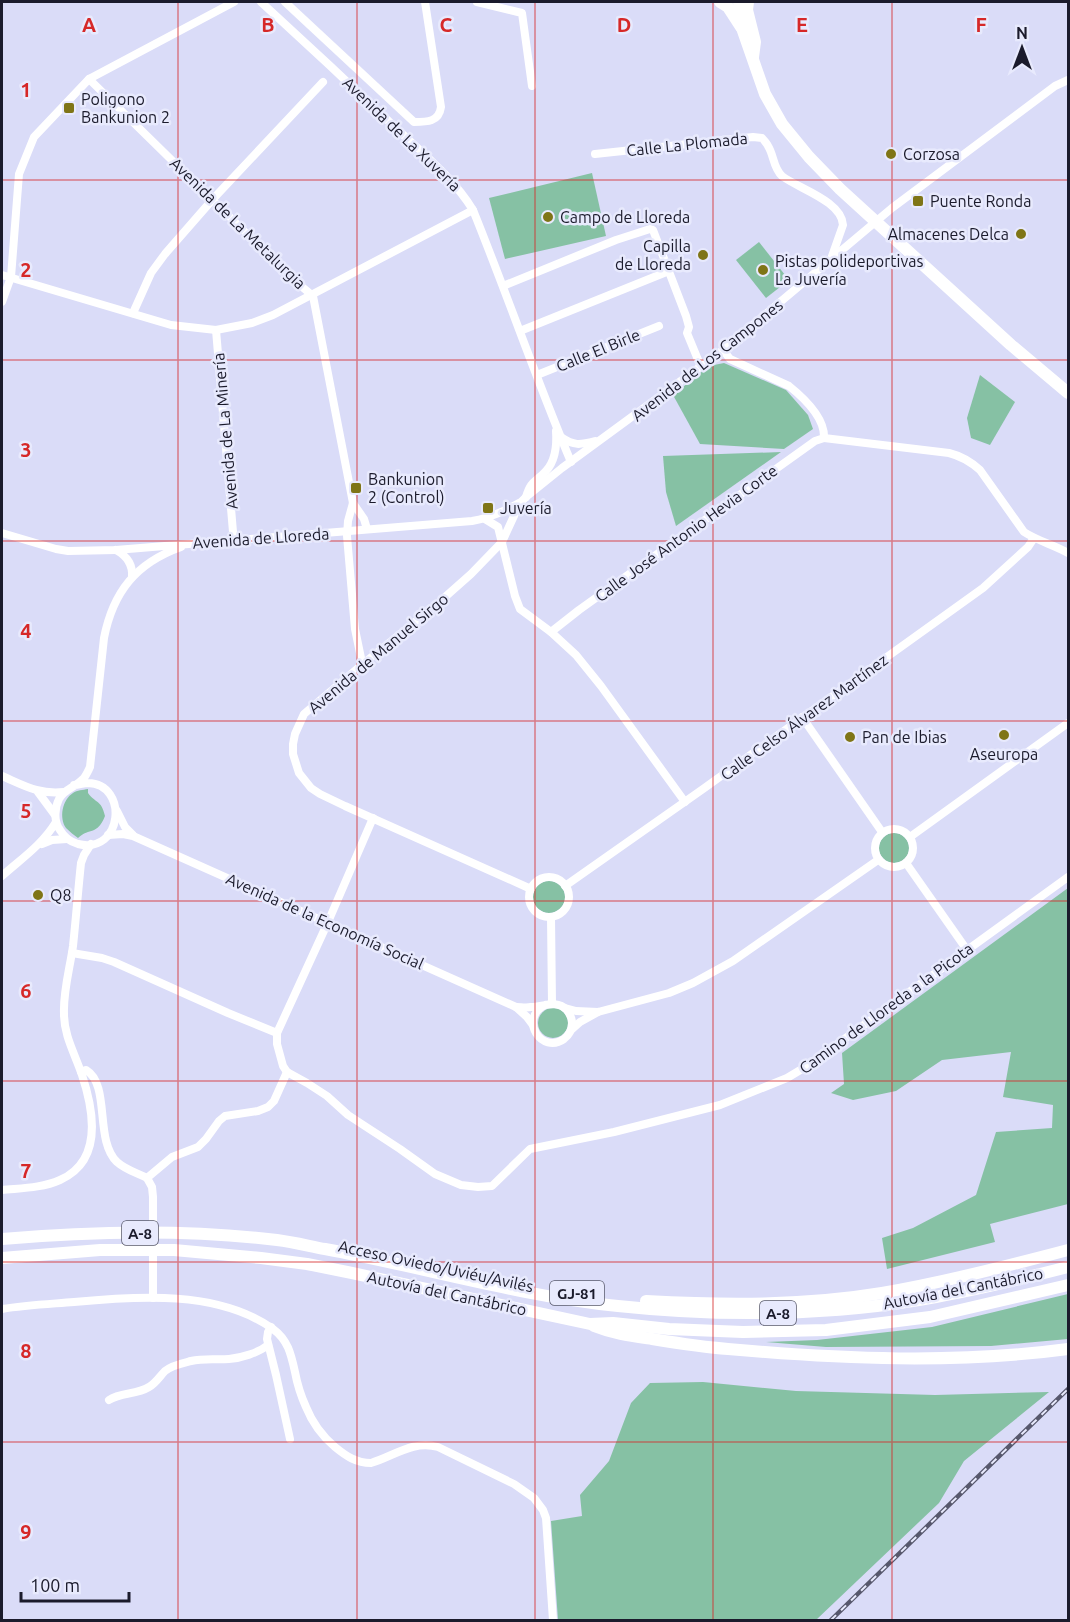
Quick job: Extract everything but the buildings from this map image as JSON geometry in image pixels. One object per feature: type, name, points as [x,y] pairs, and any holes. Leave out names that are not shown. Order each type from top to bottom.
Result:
[{"type":"highway","points":[[720,2],[728,7],[742,28]]},
{"type":"highway","points":[[739,2],[742,28],[765,94],[782,123],[809,157],[840,189],[994,330],[1068,393]]},
{"type":"highway","points":[[748,2],[747,10],[755,42],[753,61]]},
{"type":"highway","name":"Autovía del Cantábrico","points":[[2,1239],[86,1233],[171,1233],[278,1240],[561,1298],[615,1306],[754,1314],[842,1310],[934,1297],[1068,1267]]},
{"type":"highway","name":"Acceso Oviedo/Uviéu/Avilés","points":[[278,1240],[312,1240],[363,1249],[535,1287],[634,1300],[708,1304],[794,1302],[880,1293],[965,1277],[1068,1250]]},
{"type":"highway","name":"Autovía del Cantábrico","points":[[2,1258],[100,1250],[174,1250],[261,1258],[352,1273],[590,1324],[613,1323],[669,1329],[743,1332],[826,1330],[930,1317],[1068,1286]]},
{"type":"highway","name":"GJ-81","points":[[590,1324],[611,1333],[697,1346],[791,1355],[885,1359],[959,1357],[1068,1349]]},
{"type":"street","points":[[2,302],[11,277],[19,174],[34,137],[89,79],[234,2]]},
{"type":"street","name":"Avenida de La Xuvería","points":[[261,2],[339,73],[465,197],[473,210],[571,462]]},
{"type":"street","points":[[285,2],[414,122],[435,120],[440,115],[441,107],[426,2],[431,2]]},
{"type":"street","points":[[477,2],[522,13],[532,86]]},
{"type":"street","name":"Avenida de La Metalurgia","points":[[89,79],[313,296],[353,503]]},
{"type":"street","name":"Avenida de Los Campones","points":[[571,462],[723,350],[883,216],[1055,86],[1068,80]]},
{"type":"street","points":[[133,313],[151,273],[165,254],[213,199],[323,82]]},
{"type":"street","name":"Calle La Plomada","points":[[595,154],[753,137],[762,138],[768,145],[779,174],[824,199],[843,220],[831,259]]},
{"type":"street","points":[[2,274],[171,325],[216,330],[252,323],[273,315],[473,210]]},
{"type":"street","points":[[503,286],[616,240],[646,229],[652,230],[686,316],[689,327],[687,333],[701,367]]},
{"type":"street","points":[[520,331],[669,271]]},
{"type":"street","name":"Calle El Birle","points":[[537,375],[659,326]]},
{"type":"street","name":"Avenida de La Minería","points":[[216,330],[233,532]]},
{"type":"street","points":[[723,350],[730,359],[798,392],[821,422],[824,438],[942,452],[960,456],[971,462],[980,470],[1024,532],[1068,553]]},
{"type":"street","points":[[558,432],[568,441],[581,445],[601,440]]},
{"type":"street","name":"Avenida de La Xuvería","points":[[523,500],[529,484],[544,473],[554,458],[558,432]]},
{"type":"street","name":"Calle José Antonio Hevia Corte","points":[[552,633],[579,610],[698,524],[815,441],[824,438]]},
{"type":"street","name":"Avenida de Manuel Sirgo","points":[[531,889],[320,794],[311,788],[299,772],[293,754],[295,734],[304,714],[471,574],[502,542],[523,500],[571,462]]},
{"type":"street","name":"Avenida de Lloreda","points":[[2,532],[68,551],[116,550],[485,519],[501,514],[523,500]]},
{"type":"street","points":[[353,503],[364,519],[367,530]]},
{"type":"street","points":[[353,503],[347,531],[355,629],[364,663]]},
{"type":"street","points":[[485,519],[498,527],[520,609],[576,655],[684,802]]},
{"type":"street","name":"Calle Celso Álvarez Martínez","points":[[565,886],[983,588],[1028,547],[1034,538]]},
{"type":"street","points":[[2,876],[49,835],[56,819],[58,800],[64,792],[83,779],[90,767],[104,638],[117,597],[132,577],[154,558],[194,543]]},
{"type":"street","points":[[116,550],[129,560],[132,577]]},
{"type":"street","points":[[802,717],[882,832]]},
{"type":"street","points":[[910,837],[1068,723]]},
{"type":"street","points":[[90,767],[111,797],[124,826],[134,836]]},
{"type":"street","points":[[2,776],[38,792],[51,794],[64,792]]},
{"type":"street","points":[[74,785],[88,783],[104,789]]},
{"type":"street","points":[[38,792],[56,819],[60,831],[71,841],[81,863]]},
{"type":"street","points":[[39,845],[52,840],[91,844],[101,841],[114,827],[116,807]]},
{"type":"street","points":[[147,1178],[172,1157],[198,1147],[225,1116],[258,1111],[268,1107],[274,1101],[287,1072],[277,1044],[277,1033],[373,818]]},
{"type":"street","points":[[894,828],[906,832],[910,837],[914,848],[906,863],[888,867],[878,860],[874,848],[882,832],[894,828]]},
{"type":"street","name":"Avenida de la Economía Social","points":[[108,835],[134,836],[328,922],[516,1007],[533,1025]]},
{"type":"street","points":[[2,1190],[42,1186],[59,1180],[72,1174],[89,1152],[92,1135],[91,1112],[81,1072],[66,1035],[64,1001],[72,953],[81,863],[91,844]]},
{"type":"street","points":[[598,1012],[576,1011],[549,1004],[537,1011],[533,1025],[536,1035],[541,1040],[560,1041],[566,1038],[580,1022],[598,1012],[669,993],[693,983],[742,955],[878,860]]},
{"type":"street","points":[[906,863],[967,950]]},
{"type":"street","name":"Camino de Lloreda a la Picota","points":[[287,1072],[327,1096],[348,1115],[435,1174],[461,1185],[492,1186],[530,1149],[614,1132],[720,1105],[787,1078],[807,1066],[1068,877]]},
{"type":"street","points":[[556,878],[565,886],[569,898],[563,911],[551,917],[535,911],[529,900],[531,889],[539,880],[556,878]]},
{"type":"street","points":[[549,1004],[551,917]]},
{"type":"street","points":[[72,953],[114,962],[277,1033]]},
{"type":"street","name":"Avenida de la Economía Social","points":[[516,1007],[532,1008],[549,1004]]},
{"type":"street","points":[[565,1008],[572,1019],[570,1031]]},
{"type":"street","points":[[81,1072],[89,1071],[99,1091],[109,1151],[126,1169],[147,1178],[152,1187],[154,1206],[153,1298]]},
{"type":"street","points":[[2,1309],[112,1299],[153,1298],[205,1302],[242,1312],[271,1327],[286,1342],[306,1407],[313,1422],[331,1444],[352,1460],[371,1463],[411,1447],[430,1445],[514,1484],[534,1498],[546,1518],[553,1620]]},
{"type":"street","points":[[271,1327],[268,1332],[268,1345],[290,1439]]},
{"type":"street","points":[[109,1400],[115,1396],[138,1392],[149,1387],[167,1369],[178,1365],[195,1360],[236,1358],[262,1350],[268,1345]]},
{"type":"green space","name":"Campo de Lloreda","points":[[592,173],[606,236],[505,259],[489,198]]},
{"type":"green space","name":"Pistas polideportivas La Juvería","points":[[759,242],[789,280],[766,298],[736,260]]},
{"type":"green space","points":[[724,363],[786,390],[808,415],[813,429],[784,449],[700,444],[673,395],[709,366]]},
{"type":"green space","points":[[980,375],[1015,402],[990,445],[971,438],[967,418]]},
{"type":"green space","points":[[781,452],[676,526],[666,492],[663,456]]},
{"type":"green space","points":[[88,789],[88,793],[102,807],[105,816],[96,829],[78,838],[66,828],[63,809],[69,796]]},
{"type":"green space","points":[[894,833],[905,837],[909,848],[905,859],[894,863],[883,859],[879,848],[883,837]]},
{"type":"green space","points":[[549,881],[560,886],[565,897],[560,908],[549,913],[538,908],[533,897],[538,886]]},
{"type":"green space","points":[[1068,888],[1068,1204],[990,1224],[995,1242],[887,1269],[882,1238],[913,1228],[976,1195],[996,1132],[1052,1128],[1053,1105],[1003,1097],[1011,1052],[942,1060],[896,1091],[853,1100],[831,1093],[844,1084],[842,1053]]},
{"type":"green space","points":[[553,1008],[564,1012],[568,1023],[564,1034],[553,1038],[542,1034],[538,1023],[542,1012]]},
{"type":"green space","points":[[1068,1294],[1068,1339],[991,1346],[826,1347],[766,1342],[817,1340],[932,1327]]},
{"type":"green space","points":[[703,1382],[796,1391],[935,1395],[1049,1392],[964,1461],[939,1503],[816,1620],[558,1620],[551,1521],[582,1516],[580,1495],[609,1461],[631,1403],[650,1383]]},
{"type":"railway","points":[[831,1620],[1068,1389]]},
{"type":"place","name":"Poligono Bankunion 2","points":[[69,108]]},
{"type":"place","name":"Corzosa","points":[[891,154]]},
{"type":"place","name":"Puente Ronda","points":[[918,201]]},
{"type":"place","name":"Campo de Lloreda","points":[[548,217]]},
{"type":"place","name":"Almacenes Delca","points":[[1021,234]]},
{"type":"place","name":"Capilla de Lloreda","points":[[703,255]]},
{"type":"place","name":"Pistas polideportivas La Juvería","points":[[763,270]]},
{"type":"place","name":"Bankunion 2 (Control)","points":[[356,488]]},
{"type":"place","name":"Juvería","points":[[488,508]]},
{"type":"place","name":"Aseuropa","points":[[1004,735]]},
{"type":"place","name":"Pan de Ibias","points":[[850,737]]},
{"type":"place","name":"Q8","points":[[38,895]]}]
